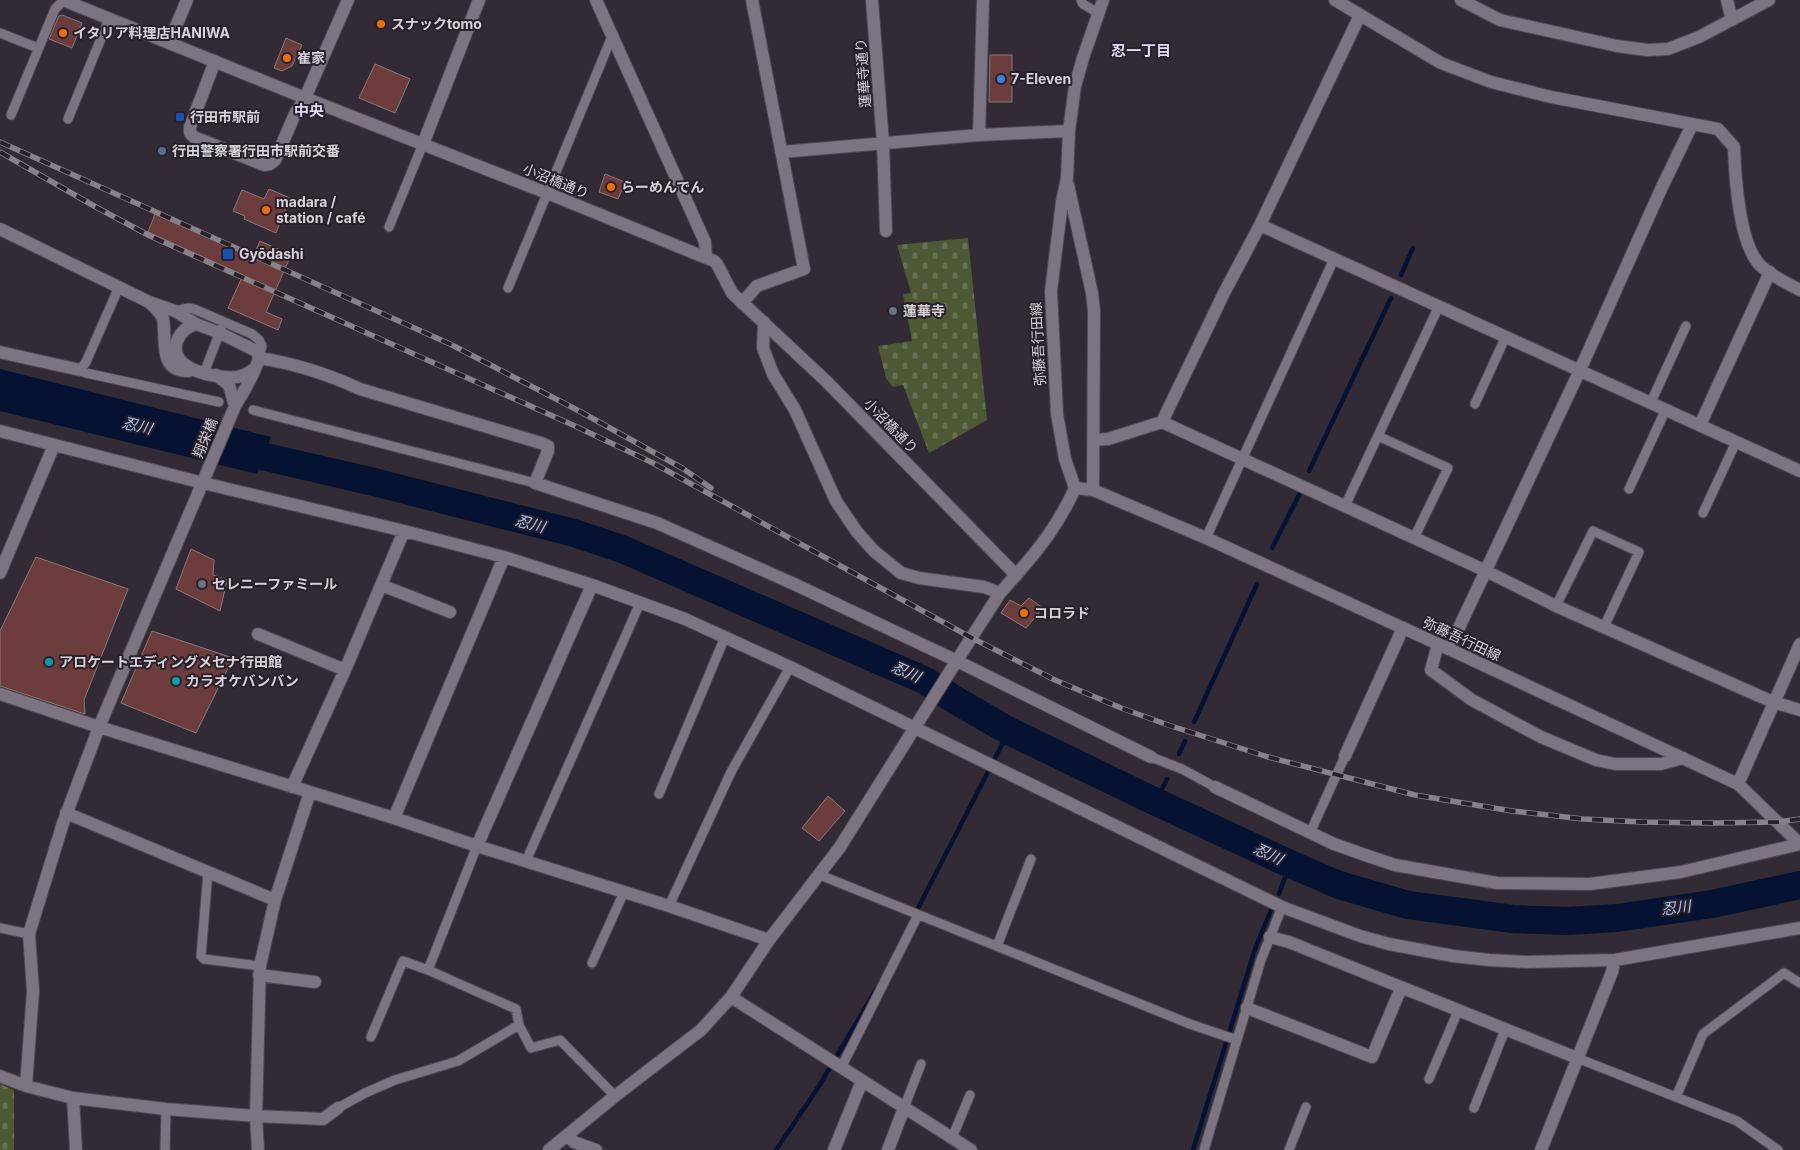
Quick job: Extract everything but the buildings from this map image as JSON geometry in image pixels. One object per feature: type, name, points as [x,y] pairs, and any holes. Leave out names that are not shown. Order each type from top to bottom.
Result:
[{"type":"street","name":"小沼橋通り","points":[[64,0],[706,257],[717,264],[732,293],[826,381],[1016,575]]},
{"type":"street","points":[[169,43],[187,0]]},
{"type":"street","points":[[215,61],[190,127],[190,133],[194,137],[264,165],[270,164],[275,160],[295,114],[305,98],[348,0]]},
{"type":"street","points":[[423,144],[478,0]]},
{"type":"street","points":[[596,0],[613,34],[705,242],[706,257]]},
{"type":"street","points":[[742,303],[757,286],[804,269],[752,0]]},
{"type":"street","name":"蓮華寺通り","points":[[872,0],[883,144],[886,231]]},
{"type":"street","points":[[979,135],[982,0]]},
{"type":"street","name":"弥藤吾行田線","points":[[1103,0],[1082,58],[1075,86],[1069,131],[1067,178],[1062,202],[1050,305],[1057,414],[1065,458],[1075,488],[1093,490],[1206,538],[1738,784],[1800,844]]},
{"type":"street","points":[[1335,0],[1441,63],[1491,82],[1550,97],[1718,129],[1734,147],[1735,182],[1749,247],[1760,265],[1800,290]]},
{"type":"street","points":[[1461,0],[1500,20],[1618,46],[1647,50],[1668,49],[1732,20],[1769,0]]},
{"type":"street","points":[[1727,0],[1732,20]]},
{"type":"street","points":[[1162,422],[1224,293],[1260,225],[1360,15]]},
{"type":"street","points":[[1683,758],[1661,764],[1615,764],[1596,760],[1541,737],[1472,700],[1431,670],[1486,571],[1692,125]]},
{"type":"street","points":[[780,152],[979,135],[1069,131]]},
{"type":"street","name":"弥藤吾行田線","points":[[1067,178],[1092,293],[1094,320],[1093,490]]},
{"type":"street","points":[[1260,225],[1800,471]]},
{"type":"street","points":[[0,229],[149,302],[175,311],[196,324],[222,327],[256,351],[258,360]]},
{"type":"street","points":[[1700,425],[1770,272]]},
{"type":"street","points":[[149,302],[163,317],[166,357],[171,366],[182,372],[236,377],[247,374],[258,360]]},
{"type":"street","points":[[764,322],[763,348],[773,374],[795,410],[836,501],[874,551],[901,573],[919,578],[984,587],[1000,593]]},
{"type":"street","points":[[196,324],[186,328],[179,336],[175,351],[180,361],[229,385],[234,408]]},
{"type":"street","points":[[0,352],[80,370]]},
{"type":"street","points":[[258,360],[292,366],[344,382],[360,389],[548,446],[548,451],[534,483],[656,523],[794,584],[1151,757]]},
{"type":"street","name":"翔栄橋","points":[[29,934],[66,813],[99,727],[234,408],[258,360]]},
{"type":"street","points":[[1094,440],[1108,439],[1162,422],[1486,571],[1556,606],[1773,702],[1800,710]]},
{"type":"street","points":[[0,431],[504,557],[640,602],[685,619],[916,726],[1282,907],[1360,936],[1389,944],[1453,956],[1528,962],[1614,960],[1800,928]]},
{"type":"street","points":[[0,573],[54,444]]},
{"type":"street","points":[[549,1150],[615,1096],[702,1030],[731,997],[769,940],[840,847],[1000,593],[1041,548],[1064,512],[1075,488]]},
{"type":"street","points":[[292,787],[345,670],[404,531]]},
{"type":"street","points":[[394,818],[504,557]]},
{"type":"street","points":[[381,585],[450,612]]},
{"type":"street","points":[[478,846],[592,585]]},
{"type":"street","points":[[1345,756],[1403,628]]},
{"type":"street","points":[[258,634],[345,670]]},
{"type":"street","points":[[1738,784],[1800,644]]},
{"type":"street","points":[[0,694],[99,727],[394,818],[769,940]]},
{"type":"street","points":[[1215,787],[1334,844],[1395,865],[1497,883],[1590,884],[1680,872],[1800,844]]},
{"type":"street","points":[[258,1150],[256,1116],[259,971],[275,900],[310,792]]},
{"type":"street","points":[[66,813],[275,900]]},
{"type":"street","points":[[26,1086],[33,991],[29,934]]},
{"type":"street","points":[[1270,937],[1289,942],[1578,1058]]},
{"type":"street","points":[[1541,1150],[1612,972],[1614,960]]},
{"type":"street","points":[[259,971],[315,982]]},
{"type":"street","points":[[1248,1008],[1372,1057],[1401,988]]},
{"type":"street","points":[[731,997],[971,1150]]},
{"type":"street","points":[[0,1076],[26,1086],[72,1098],[166,1109],[324,1119],[338,1108]]},
{"type":"street","points":[[834,1150],[862,1082]]},
{"type":"street","points":[[72,1098],[76,1150]]},
{"type":"street","points":[[888,1150],[904,1108]]},
{"type":"street","points":[[568,1136],[574,1142],[596,1150]]},
{"type":"lane","points":[[11,115],[55,10],[64,0]]},
{"type":"lane","points":[[1081,0],[1083,4],[1098,13]]},
{"type":"lane","points":[[68,119],[109,19]]},
{"type":"lane","points":[[0,33],[38,48]]},
{"type":"lane","points":[[508,288],[613,34]]},
{"type":"lane","points":[[389,227],[423,144]]},
{"type":"lane","points":[[1206,538],[1334,259]]},
{"type":"lane","points":[[119,287],[86,362],[80,370],[86,373],[219,402]]},
{"type":"lane","points":[[1345,506],[1440,306]]},
{"type":"lane","points":[[175,311],[188,308],[194,309],[222,327],[205,373]]},
{"type":"lane","points":[[1651,402],[1686,326]]},
{"type":"lane","points":[[1475,404],[1506,336]]},
{"type":"lane","points":[[1629,489],[1666,409]]},
{"type":"lane","points":[[253,410],[534,483]]},
{"type":"lane","points":[[1378,436],[1448,468],[1414,538]]},
{"type":"lane","points":[[1703,513],[1736,442]]},
{"type":"lane","points":[[1556,606],[1593,531],[1639,552],[1604,627]]},
{"type":"lane","points":[[526,861],[640,602]]},
{"type":"lane","points":[[659,794],[725,637]]},
{"type":"lane","points":[[669,906],[730,772],[790,667]]},
{"type":"lane","points":[[1310,833],[1345,756]]},
{"type":"lane","points":[[1151,757],[1182,769],[1215,787]]},
{"type":"lane","points":[[428,970],[478,846]]},
{"type":"lane","points":[[997,946],[1031,858]]},
{"type":"lane","points":[[208,872],[201,956],[204,959],[259,971]]},
{"type":"lane","points":[[820,875],[1190,1024],[1237,1040]]},
{"type":"lane","points":[[592,963],[624,892]]},
{"type":"lane","points":[[1204,1150],[1261,960],[1282,907]]},
{"type":"lane","points":[[841,1068],[918,915]]},
{"type":"lane","points":[[0,928],[29,934]]},
{"type":"lane","points":[[371,1037],[403,961],[516,1009],[519,1026],[531,1048],[560,1040],[615,1096]]},
{"type":"lane","points":[[1676,1097],[1703,1034],[1784,973],[1800,983]]},
{"type":"lane","points":[[1429,1079],[1458,1011]]},
{"type":"lane","points":[[338,1108],[365,1092],[395,1080],[458,1061],[519,1026]]},
{"type":"lane","points":[[1474,1108],[1505,1030]]},
{"type":"lane","points":[[1578,1058],[1737,1121],[1778,1150]]},
{"type":"lane","points":[[904,1108],[921,1064]]},
{"type":"lane","points":[[952,1138],[970,1095]]},
{"type":"lane","points":[[1289,1150],[1306,1107]]},
{"type":"lane","points":[[165,1150],[166,1109]]},
{"type":"green space","points":[[968,238],[987,420],[929,453],[903,385],[893,387],[886,378],[878,346],[912,341],[903,294],[911,293],[897,245]]},
{"type":"green space","points":[[0,1084],[14,1090],[14,1150],[0,1150]]},
{"type":"water","points":[[0,369],[271,437],[257,474],[0,411]]},
{"type":"waterway","points":[[1401,275],[1413,248]]},
{"type":"waterway","points":[[1309,471],[1391,298]]},
{"type":"waterway","name":"忍川","points":[[227,448],[374,482],[574,533],[622,549],[926,681],[1009,731],[1290,864],[1339,885],[1408,905],[1513,919],[1568,921],[1617,918],[1712,904],[1800,885]]},
{"type":"waterway","points":[[1272,548],[1301,491]]},
{"type":"waterway","points":[[1194,722],[1257,584]]},
{"type":"waterway","points":[[915,914],[1009,731]]},
{"type":"waterway","points":[[1179,754],[1185,741]]},
{"type":"waterway","points":[[1156,802],[1167,779]]},
{"type":"waterway","points":[[1279,894],[1290,864]]},
{"type":"waterway","points":[[1193,1150],[1255,949],[1271,910]]},
{"type":"waterway","points":[[776,1150],[819,1086],[877,988]]},
{"type":"railway","points":[[0,142],[450,344],[581,412],[682,468],[711,488]]},
{"type":"railway","points":[[0,152],[150,236],[575,426],[653,463],[972,638],[1055,680],[1121,708],[1268,757],[1415,795],[1512,811],[1583,819],[1641,822],[1778,822],[1800,819]]},
{"type":"place","name":"スナックtomo","points":[[381,24]]},
{"type":"place","name":"イタリア料理店HANIWA","points":[[63,33]]},
{"type":"place","name":"崔家","points":[[287,58]]},
{"type":"place","name":"7-Eleven","points":[[1001,79]]},
{"type":"place","name":"行田市駅前","points":[[180,117]]},
{"type":"place","name":"行田警察署行田市駅前交番","points":[[162,151]]},
{"type":"place","name":"らーめんでん","points":[[611,187]]},
{"type":"place","name":"madara / station / café","points":[[266,210]]},
{"type":"place","name":"Gyōdashi","points":[[228,254]]},
{"type":"place","name":"蓮華寺","points":[[893,311]]},
{"type":"place","name":"セレニーファミール","points":[[202,584]]},
{"type":"place","name":"コロラド","points":[[1024,613]]},
{"type":"place","name":"アロケートエディングメセナ行田館","points":[[49,662]]},
{"type":"place","name":"カラオケバンバン","points":[[176,681]]},
{"type":"district","name":"忍一丁目","points":[[1141,51]]},
{"type":"district","name":"中央","points":[[309,111]]}]
